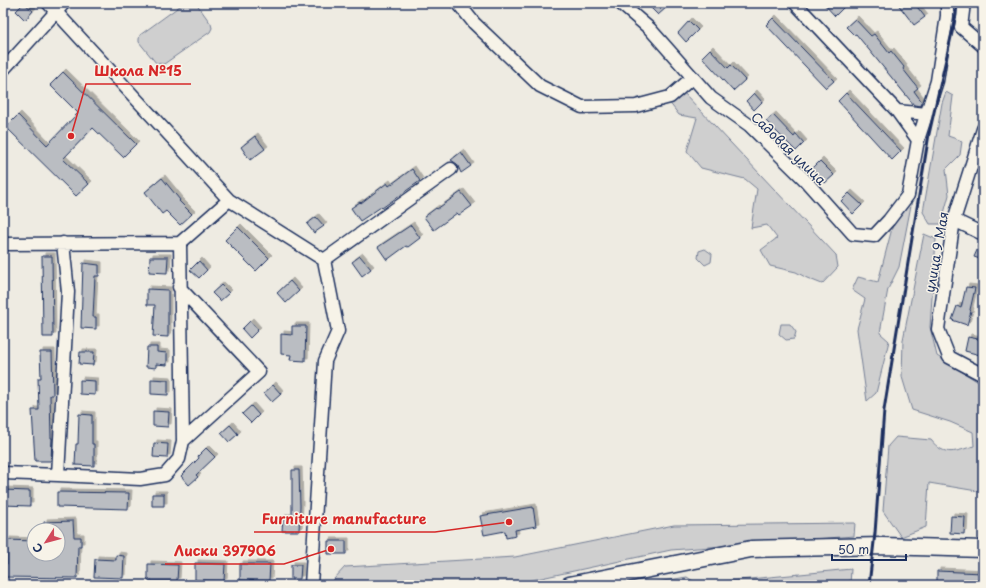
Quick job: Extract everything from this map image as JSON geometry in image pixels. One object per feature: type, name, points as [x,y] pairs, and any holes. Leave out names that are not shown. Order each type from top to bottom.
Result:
[{"type":"main road","points":[[569,585],[751,549],[882,546],[983,549]]},
{"type":"street","points":[[458,3],[474,23],[540,86],[582,107],[636,106],[670,97],[693,77]]},
{"type":"street","name":"Садовая улица","points":[[620,3],[650,30],[711,98],[749,125],[804,179],[853,234],[874,236],[889,220],[908,195],[918,140]]},
{"type":"street","points":[[795,3],[897,111],[918,140]]},
{"type":"street","points":[[937,3],[947,16]]},
{"type":"street","points":[[918,140],[937,81],[947,16],[947,3]]},
{"type":"street","points":[[964,3],[961,27],[983,46]]},
{"type":"street","points":[[3,70],[56,6],[229,200],[324,260],[338,331],[325,361],[311,585]]},
{"type":"street","points":[[897,111],[927,114]]},
{"type":"street","name":"улица 9 Мая","points":[[983,129],[954,220],[938,329],[949,357],[983,375]]},
{"type":"street","points":[[324,260],[451,170]]},
{"type":"street","points":[[3,244],[180,243],[229,200]]},
{"type":"street","points":[[954,220],[983,234]]},
{"type":"street","points":[[58,475],[68,292],[63,243]]},
{"type":"street","points":[[3,473],[140,479],[165,475],[179,459],[183,441],[180,243]]},
{"type":"street","points":[[180,287],[259,372],[183,441]]},
{"type":"shaded area","points":[[184,3],[196,3],[211,24],[212,28],[210,32],[164,64],[156,63],[139,42],[140,35]]},
{"type":"shaded area","points":[[946,92],[953,96],[948,136],[962,141],[960,155],[946,169],[949,195],[941,224],[930,224],[923,212],[942,103]]},
{"type":"shaded area","points":[[684,93],[836,255],[838,267],[822,284],[796,272],[770,266],[761,250],[777,238],[767,225],[751,228],[757,189],[745,179],[701,168],[687,151],[697,118],[679,115],[669,102]]},
{"type":"shaded area","points":[[920,121],[927,123],[899,267],[888,289],[880,333],[889,341],[876,393],[867,401],[857,329],[865,299],[852,290],[858,277],[878,282]]},
{"type":"shaded area","points":[[924,234],[936,239],[930,327],[937,356],[983,385],[983,492],[929,483],[926,527],[901,537],[883,511],[888,446],[896,437],[931,440],[941,449],[951,452],[974,446],[973,432],[950,422],[912,410],[902,377],[903,340]]},
{"type":"shaded area","points":[[705,249],[712,254],[711,262],[705,265],[698,258],[699,251]]},
{"type":"shaded area","points":[[781,324],[790,324],[796,332],[794,339],[786,340],[779,334]]},
{"type":"shaded area","points":[[855,523],[854,536],[671,550],[509,585],[333,585],[334,579],[345,567],[515,557],[674,525]]},
{"type":"shaded area","points":[[851,569],[850,585],[716,585],[719,582]]},
{"type":"shaded area","points":[[687,577],[699,585],[639,585]]},
{"type":"building","points":[[24,3],[33,11],[25,20],[16,11]]},
{"type":"building","points":[[654,3],[663,3],[667,7],[658,15],[650,7]]},
{"type":"building","points":[[823,3],[848,3],[835,16]]},
{"type":"building","points":[[897,3],[914,3],[925,17],[914,25]]},
{"type":"building","points":[[773,18],[834,81],[826,88],[766,25]]},
{"type":"building","points":[[855,19],[871,36],[874,34],[889,53],[891,51],[904,67],[903,69],[918,88],[914,91],[922,102],[921,106],[914,105],[856,34],[854,35],[846,27]]},
{"type":"building","points":[[689,21],[698,30],[686,42],[678,33]]},
{"type":"building","points":[[710,49],[728,68],[731,65],[745,80],[733,91],[702,57]]},
{"type":"building","points":[[63,72],[136,144],[123,157],[93,128],[63,159],[89,184],[76,196],[6,127],[18,115],[47,145],[78,113],[50,85]]},
{"type":"building","points":[[754,93],[762,102],[754,110],[746,101]]},
{"type":"building","points":[[846,93],[901,151],[892,160],[838,101]]},
{"type":"building","points":[[773,115],[794,137],[796,134],[804,143],[796,151],[766,121]]},
{"type":"building","points":[[255,136],[265,149],[250,160],[241,147]]},
{"type":"building","points":[[461,152],[471,166],[461,173],[457,164],[451,160]]},
{"type":"building","points":[[820,161],[834,175],[825,183],[812,169]]},
{"type":"building","points":[[412,169],[420,181],[382,208],[381,207],[360,221],[351,208],[360,202],[361,203],[387,183],[389,186]]},
{"type":"building","points":[[162,178],[180,200],[179,201],[192,214],[180,225],[166,211],[162,214],[145,192]]},
{"type":"building","points":[[461,192],[472,206],[459,215],[457,213],[434,230],[424,217]]},
{"type":"building","points":[[849,193],[862,205],[853,214],[841,201]]},
{"type":"building","points":[[316,217],[324,226],[314,233],[307,224]]},
{"type":"building","points":[[411,225],[420,238],[387,260],[378,247]]},
{"type":"building","points":[[238,227],[269,258],[256,271],[225,240]]},
{"type":"building","points":[[981,241],[983,241],[983,260],[974,257]]},
{"type":"building","points":[[42,256],[52,256],[53,337],[43,337]]},
{"type":"building","points":[[360,256],[371,269],[362,276],[352,262]]},
{"type":"building","points":[[150,257],[168,257],[167,273],[149,272]]},
{"type":"building","points":[[199,261],[207,270],[199,278],[190,270]]},
{"type":"building","points":[[83,263],[99,265],[99,276],[95,276],[93,317],[96,317],[96,329],[81,328]]},
{"type":"building","points":[[290,281],[299,291],[286,303],[277,293]]},
{"type":"building","points":[[221,285],[229,293],[220,301],[212,293]]},
{"type":"building","points":[[966,287],[975,288],[967,325],[952,320],[957,306],[961,308]]},
{"type":"building","points":[[147,289],[168,290],[168,337],[153,336],[155,305],[147,305]]},
{"type":"building","points":[[250,321],[258,330],[250,338],[242,329]]},
{"type":"building","points":[[292,326],[306,326],[305,361],[290,360],[291,355],[281,354],[281,334],[292,335]]},
{"type":"building","points":[[968,337],[983,340],[980,355],[965,351]]},
{"type":"building","points":[[147,347],[157,347],[157,352],[167,353],[167,365],[156,364],[156,368],[146,367]]},
{"type":"building","points":[[40,352],[52,352],[53,395],[50,395],[52,438],[51,461],[35,461],[32,410],[39,410],[38,378],[41,378]]},
{"type":"building","points":[[80,352],[94,352],[93,365],[79,364]]},
{"type":"building","points":[[151,379],[168,380],[168,395],[151,394]]},
{"type":"building","points":[[80,380],[95,381],[95,395],[80,394]]},
{"type":"building","points":[[273,385],[281,394],[272,402],[264,393]]},
{"type":"building","points":[[251,406],[259,415],[251,423],[242,414]]},
{"type":"building","points":[[153,411],[169,412],[168,427],[153,426]]},
{"type":"building","points":[[79,414],[92,415],[94,466],[75,465],[76,444],[78,444]]},
{"type":"building","points":[[230,425],[238,434],[229,442],[221,433]]},
{"type":"building","points":[[154,443],[168,444],[167,458],[153,457]]},
{"type":"building","points":[[206,448],[215,457],[196,475],[198,477],[189,485],[181,476],[199,458],[198,456]]},
{"type":"building","points":[[292,470],[299,470],[299,531],[282,531],[283,517],[292,517]]},
{"type":"building","points":[[3,490],[30,491],[30,506],[3,505]]},
{"type":"building","points":[[57,492],[129,493],[128,509],[57,507]]},
{"type":"building","points":[[152,494],[164,494],[164,506],[152,506]]},
{"type":"building","points":[[533,507],[536,526],[515,530],[516,536],[506,538],[505,531],[484,535],[480,516]]},
{"type":"building","points":[[951,516],[965,517],[964,534],[950,533]]},
{"type":"building","points":[[73,521],[74,537],[81,537],[81,546],[78,546],[77,578],[3,577],[3,564],[7,564],[7,540],[26,541],[26,562],[66,562],[66,522],[44,522]]},
{"type":"building","points":[[328,541],[346,541],[346,554],[328,554]]},
{"type":"building","points":[[116,555],[124,556],[123,578],[94,577],[95,559],[116,560]]},
{"type":"building","points":[[195,563],[225,564],[224,581],[195,580]]},
{"type":"building","points":[[148,564],[178,565],[177,581],[148,581]]},
{"type":"building","points":[[240,564],[270,564],[269,581],[240,580]]},
{"type":"building","points":[[291,565],[301,565],[300,579],[291,579]]},
{"type":"building","points":[[937,571],[983,573],[983,585],[937,585]]},
{"type":"railway","points":[[869,585],[875,533],[884,410],[929,134],[956,15],[957,3]]},
{"type":"place","name":"Школа №15","points":[[71,136]]},
{"type":"place","name":"Furniture manufacture","points":[[509,522]]},
{"type":"place","name":"Лиски 397906","points":[[331,549]]}]
